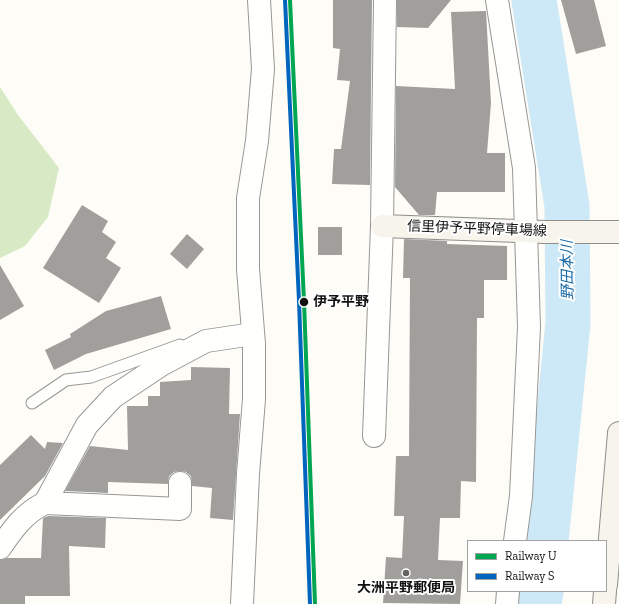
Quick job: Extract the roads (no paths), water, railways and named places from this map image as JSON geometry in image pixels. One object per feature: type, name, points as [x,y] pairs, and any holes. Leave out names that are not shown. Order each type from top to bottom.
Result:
[{"type":"main road","name":"信里伊予平野停車場線","points":[[382,226],[535,232],[612,231]]},
{"type":"main road","points":[[607,573],[619,433]]},
{"type":"main road","points":[[604,604],[606,592]]},
{"type":"street","points":[[242,604],[248,474],[254,399],[253,334],[248,269],[248,198],[257,141],[263,69],[259,0]]},
{"type":"street","points":[[374,436],[382,226],[384,0]]},
{"type":"street","points":[[498,0],[535,232],[521,496],[515,540]]},
{"type":"street","points":[[45,503],[87,425],[113,397],[161,365],[206,341],[253,334]]},
{"type":"street","points":[[0,548],[17,522],[34,508],[45,503],[180,509],[180,483]]},
{"type":"street","points":[[506,604],[508,592]]},
{"type":"lane","points":[[32,403],[66,380],[91,377],[182,345],[196,346]]},
{"type":"waterway","name":"野田本川","points":[[534,0],[567,206],[568,323],[546,540]]},
{"type":"waterway","name":"野田本川","points":[[539,604],[541,592]]},
{"type":"rail line","name":"S","points":[[285,0],[299,301],[310,604]]},
{"type":"rail line","name":"U","points":[[290,0],[304,301],[315,604]]},
{"type":"place","name":"伊予平野","points":[[304,302]]},
{"type":"place","name":"大洲平野郵便局","points":[[406,573]]}]
